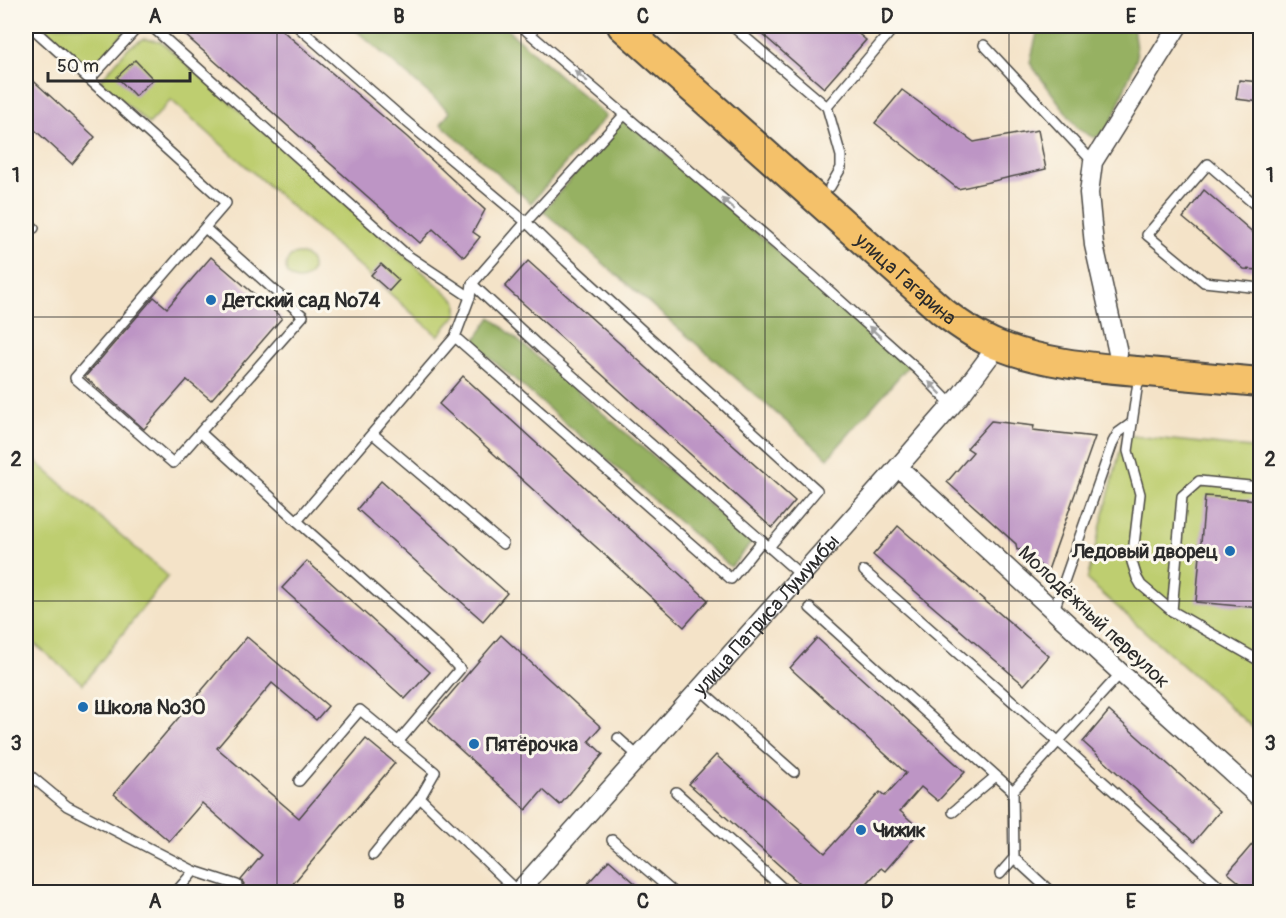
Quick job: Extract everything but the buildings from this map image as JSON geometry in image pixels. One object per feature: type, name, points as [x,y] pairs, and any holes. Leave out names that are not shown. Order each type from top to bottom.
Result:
[{"type":"main road","name":"улица Гагарина","points":[[622,26],[943,312],[976,335],[1042,341],[1118,353],[1260,365]]},
{"type":"main road","name":"улица Гагарина","points":[[649,26],[967,309],[1003,338],[1032,357],[1140,372],[1260,382]]},
{"type":"street","points":[[1118,353],[1094,245],[1089,193],[1093,162],[1178,26]]},
{"type":"street","name":"улица Патриса Лумумбы","points":[[518,892],[898,467],[952,405],[1003,338]]},
{"type":"street","name":"Молодёжный переулок","points":[[898,467],[1260,798]]},
{"type":"lane","points":[[30,26],[226,203],[75,378],[173,463],[303,316],[205,228]]},
{"type":"lane","points":[[90,79],[140,26]]},
{"type":"lane","points":[[151,26],[407,255],[470,297]]},
{"type":"lane","points":[[297,26],[526,222],[817,490],[731,579],[455,337]]},
{"type":"lane","points":[[521,26],[819,282],[919,371],[952,405]]},
{"type":"lane","points":[[732,26],[827,107],[841,156],[841,168],[830,187]]},
{"type":"lane","points":[[827,107],[891,31],[885,26]]},
{"type":"lane","points":[[984,45],[1093,162]]},
{"type":"lane","points":[[297,521],[455,337],[470,297],[472,284],[625,114]]},
{"type":"lane","points":[[1260,209],[1208,164],[1147,234],[1204,282],[1260,288]]},
{"type":"lane","points":[[26,220],[34,228]]},
{"type":"lane","points":[[472,284],[543,350],[801,575]]},
{"type":"lane","points":[[1140,372],[1129,457],[1140,494],[1133,550],[1134,571],[1141,585],[1172,611],[1260,661]]},
{"type":"lane","points":[[1054,610],[1113,442],[1118,434],[1132,423]]},
{"type":"lane","points":[[201,433],[443,651],[460,669],[399,742]]},
{"type":"lane","points":[[373,434],[503,544]]},
{"type":"lane","points":[[1172,611],[1182,496],[1199,481],[1260,487]]},
{"type":"lane","points":[[864,571],[1226,892]]},
{"type":"lane","points":[[810,608],[1013,791]]},
{"type":"lane","points":[[1000,874],[1014,858],[1013,791],[1121,673]]},
{"type":"lane","points":[[700,689],[794,772]]},
{"type":"lane","points":[[299,781],[360,710],[435,772],[420,798],[373,855]]},
{"type":"lane","points":[[618,738],[639,757]]},
{"type":"lane","points":[[26,772],[67,806],[194,871],[237,885]]},
{"type":"lane","points":[[953,812],[996,776]]},
{"type":"lane","points":[[676,792],[787,892]]},
{"type":"lane","points":[[420,798],[518,892]]},
{"type":"lane","points":[[612,840],[673,892]]},
{"type":"lane","points":[[1014,858],[1051,892]]},
{"type":"lane","points":[[176,892],[194,871]]},
{"type":"green space","points":[[40,26],[129,26],[106,55],[90,66]]},
{"type":"green space","points":[[351,26],[503,26],[606,116],[531,203],[441,124],[450,112]]},
{"type":"green space","points":[[1042,26],[1133,26],[1137,57],[1108,131],[1094,138],[1078,129],[1030,63],[1037,33]]},
{"type":"green space","points":[[143,39],[160,41],[457,302],[457,314],[438,336],[171,100],[149,124],[100,81],[128,48]]},
{"type":"green space","points":[[624,118],[909,365],[828,458],[543,211]]},
{"type":"green space","points":[[299,254],[308,258],[312,267],[308,276],[299,280],[290,276],[286,267],[290,258]]},
{"type":"green space","points":[[491,317],[752,542],[731,567],[473,343]]},
{"type":"green space","points":[[1124,435],[1260,449],[1260,734],[1087,580]]},
{"type":"green space","points":[[26,453],[168,576],[83,684],[26,637]]},
{"type":"place","name":"Детский сад №74","points":[[211,300]]},
{"type":"place","name":"Ледовый дворец","points":[[1230,551]]},
{"type":"place","name":"Школа №30","points":[[83,707]]},
{"type":"place","name":"Пятёрочка","points":[[474,744]]},
{"type":"place","name":"Чижик","points":[[861,830]]}]
